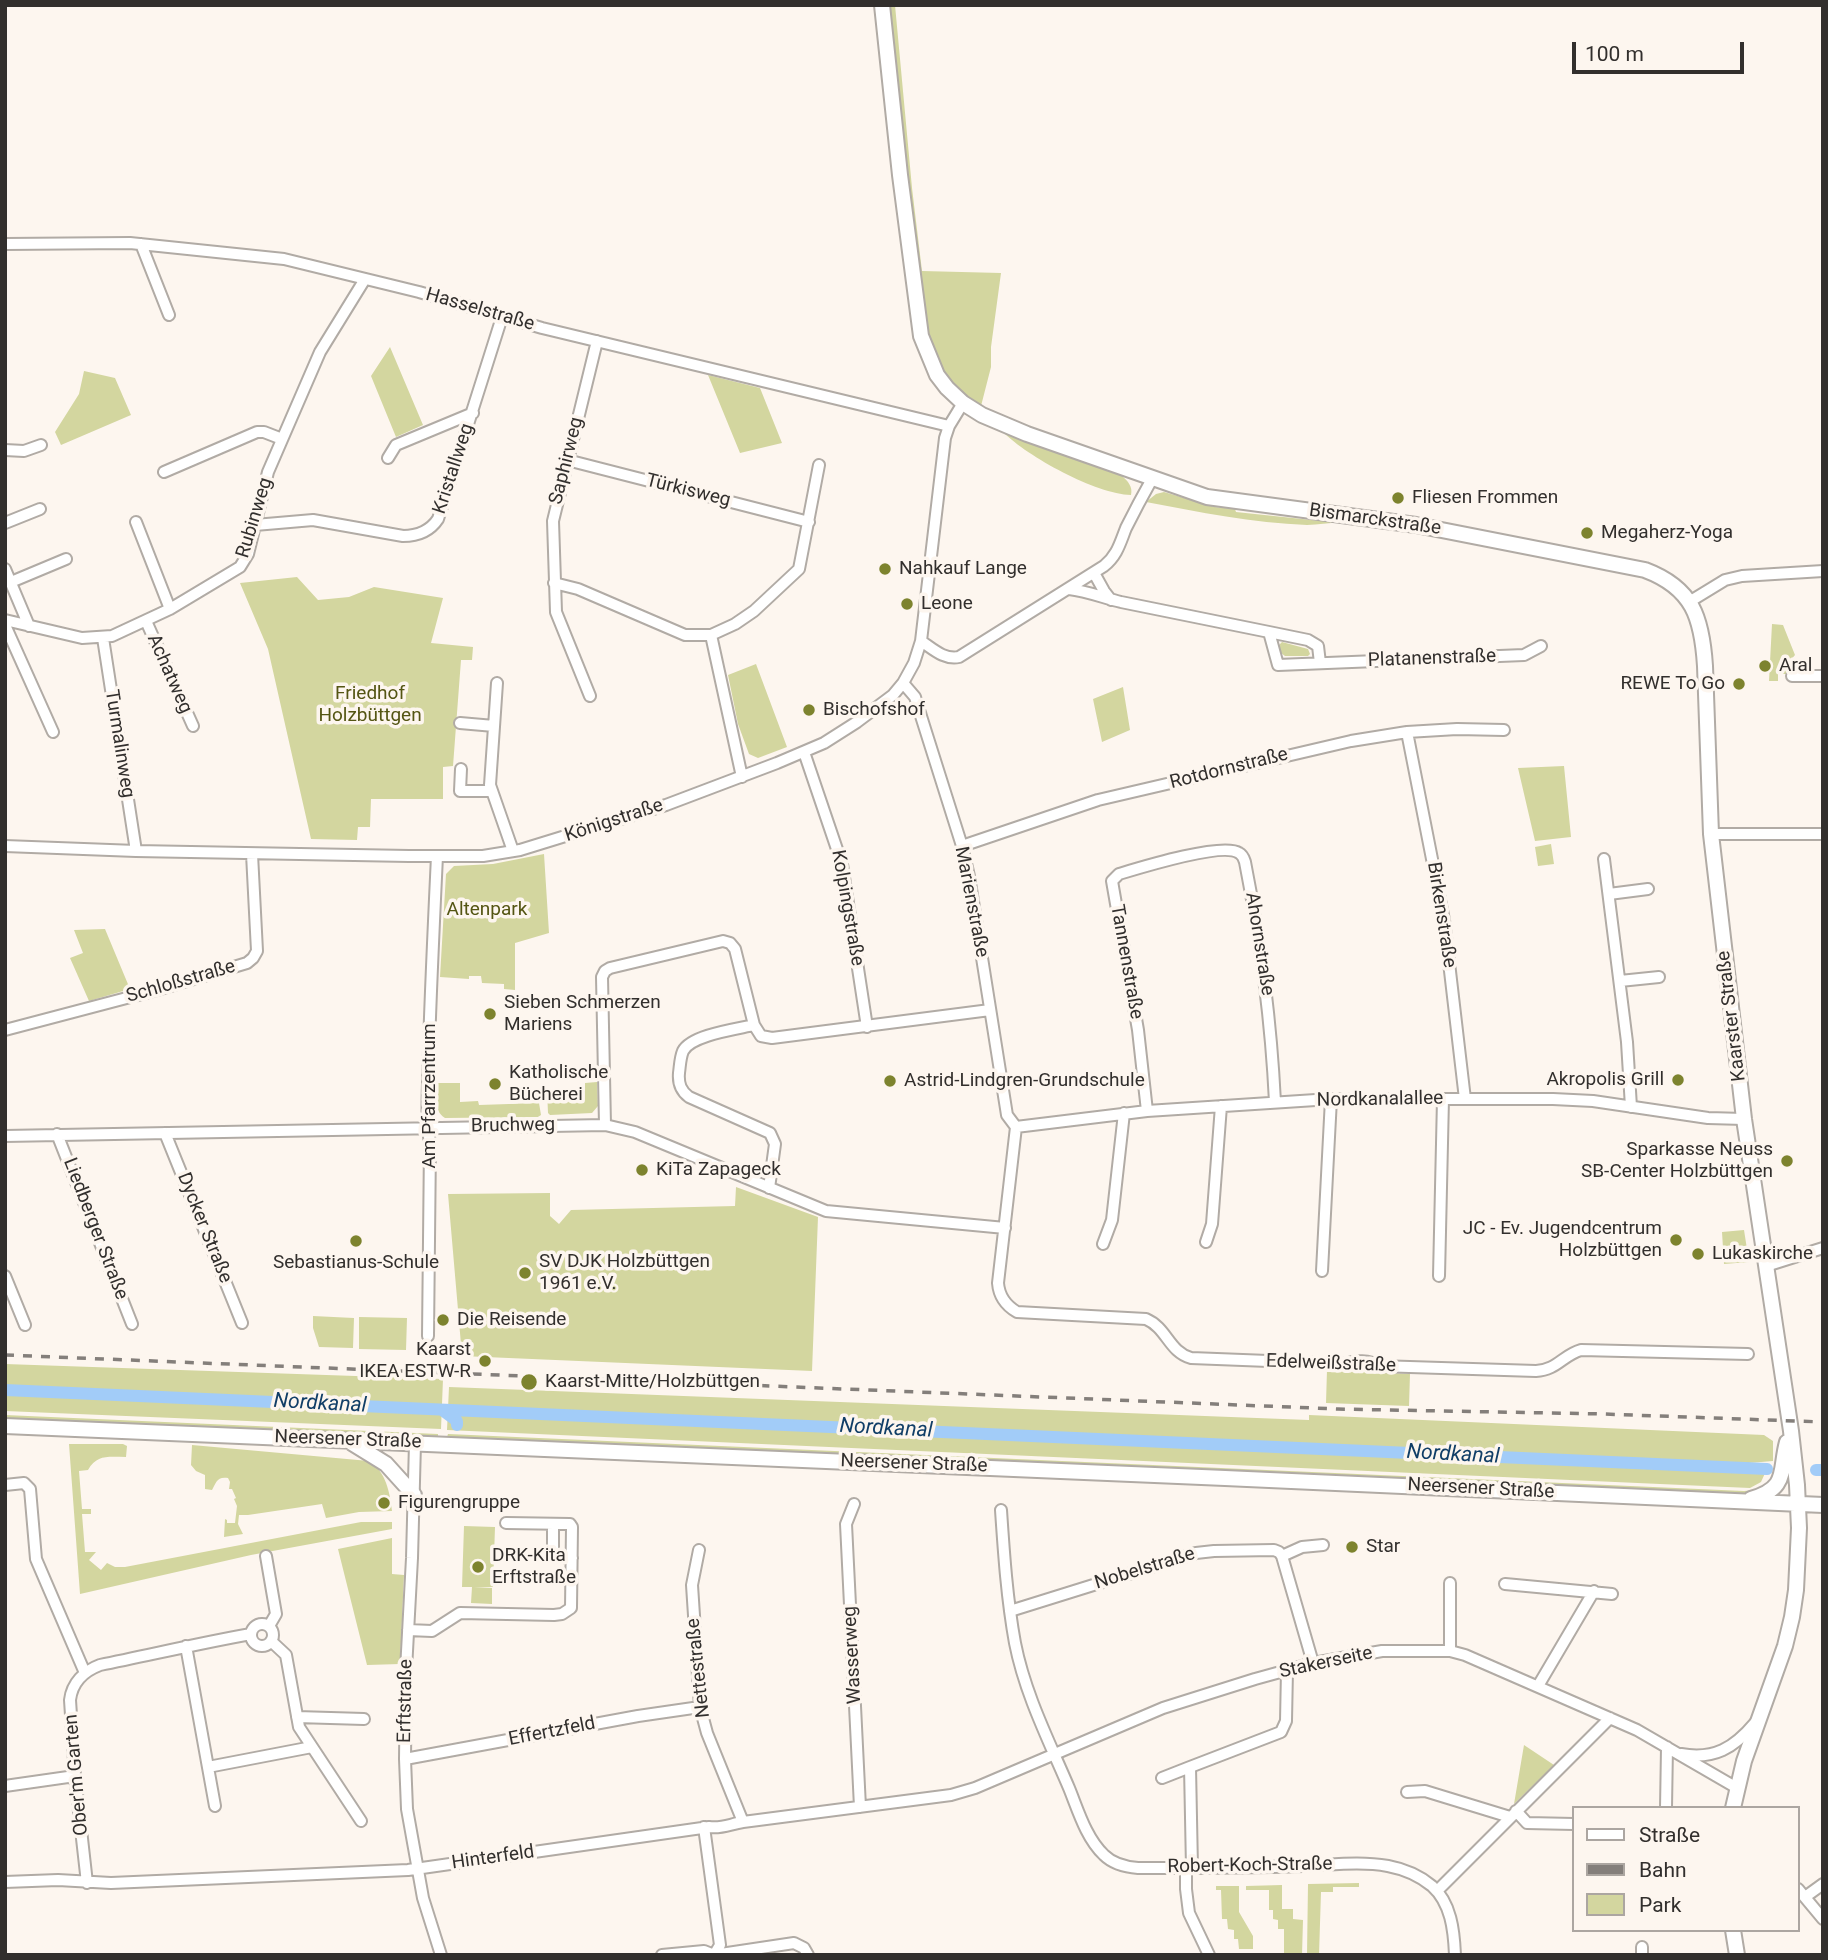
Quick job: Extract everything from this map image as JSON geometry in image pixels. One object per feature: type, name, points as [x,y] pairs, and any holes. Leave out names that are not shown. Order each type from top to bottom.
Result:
[{"type":"main road","name":"Bismarckstraße","points":[[882,5],[919,324],[925,349],[937,375],[963,403],[1003,424],[1152,479],[1219,499],[1416,524],[1633,567],[1663,579],[1689,601]]},
{"type":"main road","name":"Kaarster Straße","points":[[1689,601],[1703,638],[1711,834],[1744,1119],[1791,1431],[1790,1460],[1797,1485],[1799,1528],[1797,1590],[1792,1617],[1733,1806]]},
{"type":"main road","name":"Neersener Straße","points":[[5,1426],[1823,1505]]},
{"type":"main road","points":[[348,1440],[386,1464],[414,1495]]},
{"type":"main road","name":"Kaarster Straße","points":[[1743,1502],[1764,1495],[1772,1489],[1790,1460]]},
{"type":"main road","points":[[1734,1932],[1737,1955]]},
{"type":"street","name":"Hasselstraße","points":[[5,244],[141,244],[271,257],[419,292],[597,341],[949,426]]},
{"type":"street","points":[[141,244],[169,315]]},
{"type":"street","name":"Rubinweg","points":[[5,622],[82,638],[103,638],[121,633],[170,609],[240,567],[248,554],[268,472],[282,439],[320,352],[365,279]]},
{"type":"street","name":"Kristallweg","points":[[255,525],[313,520],[403,536],[424,532],[436,523],[502,317]]},
{"type":"street","name":"Saphirweg","points":[[590,696],[556,612],[553,521],[597,341]]},
{"type":"street","name":"Königstraße","points":[[5,846],[252,854],[483,856],[537,845],[655,808],[742,777],[824,743],[878,708],[903,683],[914,663],[921,641],[945,438],[963,403]]},
{"type":"street","points":[[388,458],[396,445],[472,413]]},
{"type":"street","points":[[164,472],[257,432],[282,439]]},
{"type":"street","points":[[5,450],[24,451],[41,445]]},
{"type":"street","name":"Türkisweg","points":[[567,460],[809,522]]},
{"type":"street","points":[[554,583],[578,589],[677,632],[694,636],[711,635],[754,611],[795,574],[801,564],[819,465]]},
{"type":"street","points":[[921,641],[945,657],[959,657],[1104,566],[1116,555],[1128,524],[1152,479]]},
{"type":"street","points":[[5,523],[40,509]]},
{"type":"street","points":[[136,522],[170,609]]},
{"type":"street","points":[[11,582],[66,559]]},
{"type":"street","points":[[5,569],[29,625]]},
{"type":"street","points":[[1689,601],[1725,580],[1742,576],[1823,571]]},
{"type":"street","points":[[1094,573],[1111,600]]},
{"type":"street","points":[[1069,589],[1308,640],[1318,646],[1320,663]]},
{"type":"street","name":"Achatweg","points":[[146,621],[193,726]]},
{"type":"street","points":[[5,622],[53,732]]},
{"type":"street","name":"Platanenstraße","points":[[1269,632],[1278,666],[1524,655],[1541,646]]},
{"type":"street","points":[[711,635],[742,777]]},
{"type":"street","name":"Turmalinweg","points":[[103,638],[136,850]]},
{"type":"street","points":[[1792,676],[1823,676]]},
{"type":"street","points":[[497,682],[491,791],[513,851]]},
{"type":"street","name":"Marienstraße","points":[[903,683],[915,697],[962,846],[975,904],[1007,1115],[1016,1127]]},
{"type":"street","points":[[460,723],[494,726]]},
{"type":"street","name":"Rotdornstraße","points":[[962,846],[1098,800],[1351,740],[1407,732],[1504,730]]},
{"type":"street","name":"Birkenstraße","points":[[1407,732],[1444,920],[1465,1099]]},
{"type":"street","name":"Kolpingstraße","points":[[804,752],[842,864],[867,1027]]},
{"type":"street","points":[[461,769],[460,791],[491,791]]},
{"type":"street","points":[[1711,834],[1823,834]]},
{"type":"street","name":"Ahornstraße","points":[[1176,859],[1230,851],[1240,853],[1244,860],[1263,962],[1275,1102]]},
{"type":"street","name":"Schloßstraße","points":[[5,1030],[247,963],[257,951],[252,854]]},
{"type":"street","name":"Am Pfarrzentrum","points":[[428,1336],[428,1128],[431,971],[437,856]]},
{"type":"street","name":"Tannenstraße","points":[[1147,1111],[1138,1030],[1112,881],[1119,874],[1176,859]]},
{"type":"street","points":[[1604,859],[1627,1042],[1631,1107]]},
{"type":"street","points":[[1609,894],[1648,889]]},
{"type":"street","points":[[605,1125],[602,977],[610,968],[723,941],[730,943],[735,949],[754,1025],[758,1034],[769,1038],[990,1010]]},
{"type":"street","points":[[1620,981],[1659,976]]},
{"type":"street","points":[[754,1025],[688,1044],[682,1054],[679,1079],[682,1090],[689,1097],[770,1133],[775,1144],[769,1188]]},
{"type":"street","points":[[1438,1276],[1443,1099]]},
{"type":"street","name":"Nordkanalallee","points":[[1016,1127],[1147,1111],[1331,1100],[1553,1099],[1593,1101],[1708,1118],[1744,1119]]},
{"type":"street","points":[[1322,1271],[1331,1100]]},
{"type":"street","points":[[1206,1242],[1212,1224],[1221,1106]]},
{"type":"street","points":[[1103,1244],[1112,1220],[1124,1113]]},
{"type":"street","name":"Bruchweg","points":[[5,1136],[605,1125],[635,1132],[826,1210],[1004,1228]]},
{"type":"street","points":[[1004,1228],[1016,1127]]},
{"type":"street","name":"Dycker Straße","points":[[165,1133],[242,1323]]},
{"type":"street","name":"Liedberger Straße","points":[[57,1134],[132,1324]]},
{"type":"street","name":"Edelweißstraße","points":[[1004,1228],[998,1287],[1002,1299],[1011,1308],[1019,1313],[1146,1319],[1161,1330],[1178,1353],[1191,1358],[1346,1364],[1361,1362],[1378,1366],[1536,1371],[1551,1369],[1570,1354],[1581,1350],[1748,1354]]},
{"type":"street","points":[[1766,1266],[1823,1248]]},
{"type":"street","points":[[5,1276],[25,1325]]},
{"type":"street","name":"Erftstraße","points":[[415,1443],[405,1759],[407,1809],[423,1898],[441,1955]]},
{"type":"street","points":[[5,1485],[24,1483],[30,1489],[36,1559],[85,1673],[100,1665],[251,1634]]},
{"type":"street","name":"Wasserweg","points":[[853,1504],[846,1524],[860,1807]]},
{"type":"street","points":[[1001,1510],[1010,1611],[1018,1653],[1029,1692],[1055,1755]]},
{"type":"street","points":[[408,1630],[432,1630],[460,1613],[562,1614],[568,1610],[572,1605],[570,1524],[506,1523]]},
{"type":"street","points":[[553,1524],[554,1556],[572,1558]]},
{"type":"street","name":"Nobelstraße","points":[[1010,1611],[1196,1553],[1274,1550],[1282,1556],[1302,1547],[1323,1545]]},
{"type":"street","name":"Nettestraße","points":[[699,1550],[692,1596],[700,1707],[707,1733],[743,1822]]},
{"type":"street","points":[[266,1556],[276,1614],[269,1626]]},
{"type":"street","points":[[1282,1556],[1313,1663]]},
{"type":"street","points":[[1450,1583],[1450,1651]]},
{"type":"street","points":[[1505,1584],[1612,1594]]},
{"type":"street","points":[[1538,1686],[1594,1591]]},
{"type":"street","points":[[259,1624],[269,1626],[274,1635],[271,1642],[258,1646],[252,1641],[251,1634],[253,1627],[259,1624]]},
{"type":"street","points":[[271,1642],[286,1655],[299,1727],[361,1821]]},
{"type":"street","points":[[186,1646],[215,1806]]},
{"type":"street","name":"Stakerseite","points":[[975,1788],[1163,1707],[1313,1663],[1382,1651],[1450,1651],[1637,1730],[1737,1788]]},
{"type":"street","points":[[1162,1778],[1281,1732],[1286,1721],[1287,1670]]},
{"type":"street","name":"Ober'm Garten","points":[[85,1673],[71,1690],[75,1776],[87,1883]]},
{"type":"street","name":"Effertzfeld","points":[[405,1759],[700,1707]]},
{"type":"street","points":[[297,1717],[364,1719]]},
{"type":"street","points":[[1455,1955],[1451,1921],[1437,1891],[1610,1718]]},
{"type":"street","name":"Stakerseite","points":[[1671,1750],[1704,1756],[1729,1747],[1742,1738],[1759,1719]]},
{"type":"street","points":[[208,1766],[312,1747]]},
{"type":"street","points":[[1666,1806],[1671,1750]]},
{"type":"street","name":"Robert-Koch-Straße","points":[[1055,1755],[1097,1847],[1115,1863],[1126,1867],[1375,1864],[1399,1868],[1424,1880],[1437,1891]]},
{"type":"street","points":[[1190,1767],[1189,1868],[1186,1889],[1189,1913],[1209,1955]]},
{"type":"street","points":[[5,1786],[75,1776]]},
{"type":"street","name":"Hinterfeld","points":[[5,1882],[165,1881],[417,1869],[704,1827],[723,1828],[743,1822],[944,1796],[975,1788]]},
{"type":"street","points":[[1407,1792],[1425,1791],[1513,1814],[1527,1823],[1573,1825]]},
{"type":"street","points":[[704,1827],[720,1945],[714,1955]]},
{"type":"street","points":[[1823,1884],[1802,1893],[1823,1919]]},
{"type":"street","points":[[662,1955],[704,1951],[714,1955],[790,1943],[800,1945],[808,1955]]},
{"type":"green space","points":[[888,5],[895,5],[922,271],[1001,273],[991,347],[991,367],[981,406],[947,377],[934,354],[926,328]]},
{"type":"green space","points":[[390,347],[423,425],[396,437],[371,376]]},
{"type":"green space","points":[[84,371],[115,378],[131,415],[61,445],[55,432],[79,394]]},
{"type":"green space","points":[[708,375],[760,388],[782,443],[740,453]]},
{"type":"green space","points":[[1003,432],[1122,476],[1130,484],[1131,495],[1100,488],[1063,472],[1045,463]]},
{"type":"green space","points":[[1164,492],[1215,507],[1235,509],[1236,512],[1321,521],[1322,517],[1415,530],[1494,547],[1345,523],[1307,525],[1267,522],[1146,502],[1156,494]]},
{"type":"green space","name":"Friedhof Holzbüttgen","points":[[297,577],[318,600],[349,597],[374,587],[443,598],[431,643],[473,647],[472,660],[461,660],[453,766],[443,767],[443,799],[371,799],[370,827],[358,827],[357,840],[311,839],[268,649],[240,583]]},
{"type":"green space","points":[[1772,624],[1783,625],[1795,655],[1789,662],[1786,674],[1778,674],[1778,681],[1769,681]]},
{"type":"green space","points":[[1282,642],[1308,649],[1310,654],[1285,656],[1279,645]]},
{"type":"green space","points":[[756,664],[787,747],[758,758],[749,754],[738,724],[728,675]]},
{"type":"green space","points":[[1123,687],[1130,730],[1102,742],[1093,699]]},
{"type":"green space","points":[[1564,766],[1571,837],[1535,841],[1518,768]]},
{"type":"green space","points":[[1551,844],[1554,864],[1538,866],[1535,847]]},
{"type":"green space","name":"Altenpark","points":[[544,854],[549,933],[515,943],[515,990],[504,989],[504,984],[482,983],[481,976],[469,976],[469,979],[440,977],[446,874],[454,866],[493,864]]},
{"type":"green space","points":[[105,929],[130,989],[89,1001],[70,958],[83,953],[74,930]]},
{"type":"green space","points":[[597,1082],[598,1106],[592,1113],[548,1113],[547,1090],[557,1094],[585,1091],[585,1083]]},
{"type":"green space","points":[[437,1083],[460,1083],[460,1102],[478,1101],[479,1105],[539,1103],[541,1115],[445,1118],[437,1107]]},
{"type":"green space","points":[[736,1187],[818,1217],[812,1371],[462,1356],[448,1194],[550,1193],[550,1216],[559,1224],[571,1210],[735,1206]]},
{"type":"green space","points":[[1744,1230],[1749,1262],[1724,1264],[1722,1232]]},
{"type":"green space","points":[[313,1316],[354,1318],[353,1348],[319,1347],[313,1328]]},
{"type":"green space","points":[[359,1317],[407,1318],[406,1350],[359,1349]]},
{"type":"green space","points":[[5,1364],[443,1379],[441,1429],[5,1411]]},
{"type":"green space","points":[[1327,1370],[1410,1374],[1409,1406],[1326,1403]]},
{"type":"green space","points":[[449,1387],[1309,1420],[1309,1415],[1764,1435],[1773,1441],[1773,1461],[1749,1463],[1309,1445],[1309,1451],[1766,1471],[1761,1482],[1750,1488],[447,1430]]},
{"type":"green space","points":[[5,1415],[438,1434],[438,1436],[5,1418]]},
{"type":"green space","points":[[448,1434],[1744,1491],[1756,1490],[1769,1484],[1758,1492],[1742,1495],[447,1437]]},
{"type":"green space","points":[[69,1444],[127,1446],[126,1457],[99,1459],[88,1470],[79,1471],[82,1509],[91,1509],[91,1514],[82,1514],[85,1552],[96,1552],[89,1560],[101,1570],[107,1563],[115,1567],[125,1567],[361,1522],[392,1522],[392,1529],[251,1555],[80,1594]]},
{"type":"green space","points":[[192,1445],[369,1461],[383,1476],[392,1511],[359,1512],[326,1518],[322,1504],[239,1515],[238,1524],[243,1534],[224,1537],[225,1519],[227,1523],[235,1523],[236,1498],[232,1489],[229,1489],[228,1478],[219,1479],[212,1490],[205,1489],[205,1475],[191,1465]]},
{"type":"green space","points":[[464,1526],[495,1527],[493,1587],[474,1587],[492,1588],[492,1604],[471,1603],[472,1587],[462,1587]]},
{"type":"green space","points":[[392,1538],[392,1574],[404,1575],[400,1664],[367,1665],[338,1549]]},
{"type":"green space","points":[[1524,1745],[1554,1765],[1514,1804]]},
{"type":"green space","points":[[1359,1883],[1359,1887],[1333,1887],[1333,1892],[1321,1892],[1319,1955],[1307,1955],[1308,1884]]},
{"type":"green space","points":[[1282,1885],[1282,1909],[1293,1909],[1293,1919],[1303,1920],[1302,1955],[1284,1955],[1284,1929],[1278,1929],[1278,1920],[1273,1919],[1273,1910],[1269,1910],[1269,1890],[1246,1890],[1246,1886]]},
{"type":"green space","points":[[1216,1886],[1239,1886],[1239,1912],[1253,1936],[1253,1949],[1239,1949],[1238,1939],[1234,1939],[1234,1930],[1228,1929],[1227,1919],[1222,1919],[1221,1890],[1216,1890]]},
{"type":"waterway","name":"Nordkanal","points":[[5,1390],[1767,1469]]},
{"type":"waterway","points":[[442,1410],[457,1421],[457,1425]]},
{"type":"waterway","name":"Nordkanal","points":[[1816,1470],[1823,1470]]},
{"type":"railway","points":[[5,1355],[1338,1409],[1604,1414],[1823,1422]]},
{"type":"place","name":"Fliesen Frommen","points":[[1398,498]]},
{"type":"place","name":"Megaherz-Yoga","points":[[1587,533]]},
{"type":"place","name":"Nahkauf Lange","points":[[885,569]]},
{"type":"place","name":"Leone","points":[[907,604]]},
{"type":"place","name":"Aral","points":[[1765,666]]},
{"type":"place","name":"REWE To Go","points":[[1739,684]]},
{"type":"place","name":"Bischofshof","points":[[809,710]]},
{"type":"place","name":"Sieben Schmerzen Mariens","points":[[490,1014]]},
{"type":"place","name":"Akropolis Grill","points":[[1678,1080]]},
{"type":"place","name":"Astrid-Lindgren-Grundschule","points":[[890,1081]]},
{"type":"place","name":"Katholische Bücherei","points":[[495,1084]]},
{"type":"place","name":"Sparkasse Neuss SB-Center Holzbüttgen","points":[[1787,1161]]},
{"type":"place","name":"KiTa Zapageck","points":[[642,1170]]},
{"type":"place","name":"JC - Ev. Jugendcentrum Holzbüttgen","points":[[1676,1240]]},
{"type":"place","name":"Sebastianus-Schule","points":[[356,1241]]},
{"type":"place","name":"Lukaskirche","points":[[1698,1254]]},
{"type":"place","name":"SV DJK Holzbüttgen 1961 e.V.","points":[[525,1273]]},
{"type":"place","name":"Die Reisende","points":[[443,1320]]},
{"type":"place","name":"Kaarst IKEA ESTW-R","points":[[485,1361]]},
{"type":"place","name":"Kaarst-Mitte/Holzbüttgen","points":[[529,1382]]},
{"type":"place","name":"Figurengruppe","points":[[384,1503]]},
{"type":"place","name":"Star","points":[[1352,1547]]},
{"type":"place","name":"DRK-Kita Erftstraße","points":[[478,1567]]}]
